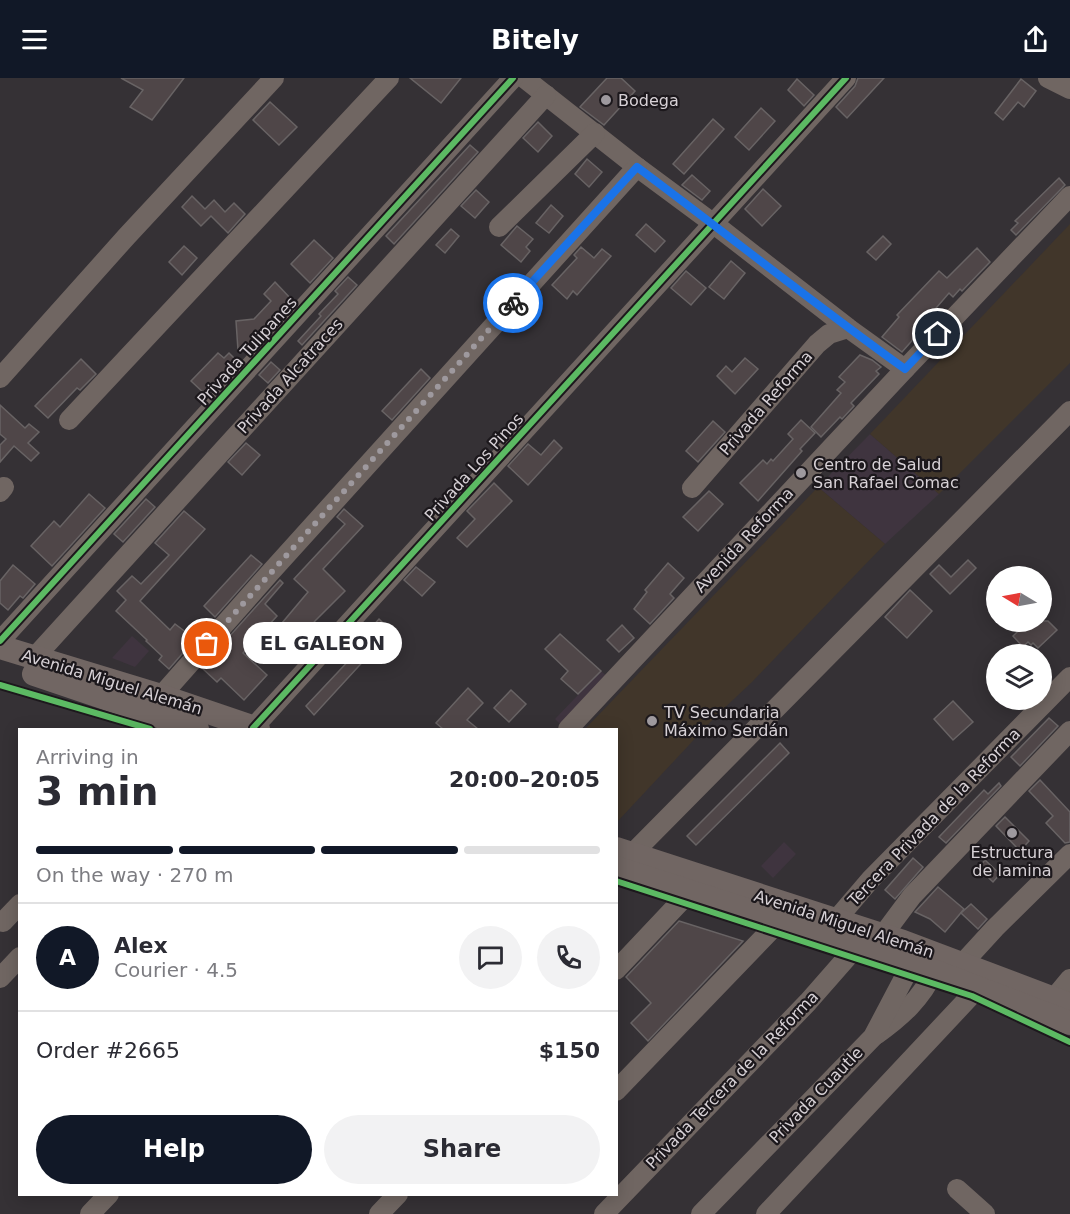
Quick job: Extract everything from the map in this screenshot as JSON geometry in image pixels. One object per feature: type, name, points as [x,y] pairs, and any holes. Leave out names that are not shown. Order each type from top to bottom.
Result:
[{"type":"main road","name":"Avenida Miguel Alemán","points":[[0,647],[161,696],[255,728]]},
{"type":"main road","name":"Avenida Miguel Alemán","points":[[0,663],[182,727]]},
{"type":"main road","name":"Avenida Miguel Alemán","points":[[622,857],[696,885],[780,912],[833,928],[883,935],[962,964],[1055,1005],[1070,1023]]},
{"type":"main road","name":"Avenida Miguel Alemán","points":[[833,928],[858,945],[979,987],[1055,1005]]},
{"type":"street","points":[[0,378],[127,236],[274,78]]},
{"type":"street","points":[[69,420],[389,78]]},
{"type":"street","name":"Privada Tulipanes","points":[[0,641],[410,194],[513,78]]},
{"type":"street","points":[[524,78],[637,167],[905,369]]},
{"type":"street","name":"Privada Los Pinos","points":[[255,728],[846,78]]},
{"type":"street","points":[[1048,78],[1070,88]]},
{"type":"street","name":"Privada Alcatraces","points":[[34,658],[546,95]]},
{"type":"street","points":[[499,227],[595,133]]},
{"type":"street","points":[[161,696],[267,574],[637,167]]},
{"type":"street","name":"Avenida Reforma","points":[[569,728],[1070,196]]},
{"type":"street","name":"Privada Reforma","points":[[692,488],[817,344],[829,334],[848,328]]},
{"type":"street","points":[[622,857],[1070,411]]},
{"type":"street","name":"Tercera Privada de la Reforma","points":[[833,928],[871,879],[1070,677]]},
{"type":"street","points":[[883,935],[912,896],[1070,731]]},
{"type":"street","points":[[962,964],[1070,854]]},
{"type":"street","points":[[618,968],[696,885]]},
{"type":"street","points":[[3,922],[18,906]]},
{"type":"street","points":[[618,1089],[770,931],[780,912]]},
{"type":"street","name":"Privada Tercera de la Reforma","points":[[604,1214],[808,1002],[858,945]]},
{"type":"street","points":[[0,978],[18,959]]},
{"type":"street","name":"Privada Cuautle","points":[[701,1214],[873,1037],[912,963]]},
{"type":"street","points":[[873,1037],[902,1016],[929,982],[934,971]]},
{"type":"street","points":[[1055,1005],[1070,979]]},
{"type":"street","points":[[766,1214],[979,987]]},
{"type":"street","points":[[957,1189],[985,1214]]},
{"type":"street","points":[[90,1214],[107,1196]]},
{"type":"street","points":[[379,1214],[396,1196]]},
{"type":"shaded area","points":[[1070,224],[1070,363],[939,494],[870,434]]},
{"type":"shaded area","points":[[870,434],[939,494],[885,544],[818,487]]},
{"type":"shaded area","points":[[818,487],[885,544],[752,682],[718,714],[618,821],[618,728],[586,728]]},
{"type":"shaded area","points":[[132,636],[149,651],[135,667],[112,658]]},
{"type":"shaded area","points":[[601,671],[609,678],[562,726],[555,719]]},
{"type":"shaded area","points":[[784,842],[796,854],[773,878],[761,866]]},
{"type":"building","points":[[121,78],[184,78],[152,120],[130,107],[143,90]]},
{"type":"building","points":[[410,78],[461,78],[441,103]]},
{"type":"building","name":"Bodega","points":[[607,78],[621,78],[635,91],[604,125],[580,107]]},
{"type":"building","points":[[858,78],[884,78],[847,118],[836,107],[855,86]]},
{"type":"building","points":[[797,79],[814,95],[804,106],[788,90]]},
{"type":"building","points":[[1021,79],[1036,91],[1024,107],[1018,102],[1003,120],[995,113]]},
{"type":"building","points":[[270,102],[297,127],[279,145],[253,120]]},
{"type":"building","points":[[761,108],[775,121],[749,150],[735,137]]},
{"type":"building","points":[[713,119],[724,129],[684,174],[673,164]]},
{"type":"building","points":[[538,122],[552,136],[538,152],[523,138]]},
{"type":"building","points":[[470,145],[478,152],[394,244],[386,236]]},
{"type":"building","points":[[587,159],[602,172],[589,187],[575,174]]},
{"type":"building","points":[[692,175],[710,191],[702,200],[682,185]]},
{"type":"building","points":[[1059,178],[1065,185],[1016,235],[1011,230],[1018,223],[1015,221]]},
{"type":"building","points":[[763,189],[781,206],[762,226],[745,209]]},
{"type":"building","points":[[476,190],[489,202],[475,218],[461,206]]},
{"type":"building","points":[[192,196],[205,209],[214,200],[225,212],[234,203],[245,214],[228,233],[211,216],[201,226],[182,207]]},
{"type":"building","points":[[551,205],[563,216],[549,233],[536,223]]},
{"type":"building","points":[[646,224],[665,241],[655,252],[636,235]]},
{"type":"building","points":[[517,226],[533,239],[526,247],[530,251],[521,262],[501,245]]},
{"type":"building","points":[[451,229],[459,236],[445,253],[436,245]]},
{"type":"building","points":[[883,236],[891,244],[876,260],[867,252]]},
{"type":"building","points":[[314,240],[333,258],[310,283],[291,264]]},
{"type":"building","points":[[184,246],[197,258],[182,275],[169,262]]},
{"type":"building","points":[[581,247],[594,258],[602,249],[611,256],[577,295],[573,291],[567,299],[552,285],[577,258],[574,255]]},
{"type":"building","points":[[977,248],[990,262],[962,291],[960,289],[953,297],[949,293],[902,352],[882,337],[899,317],[897,315],[939,271],[947,278]]},
{"type":"building","points":[[731,261],[745,273],[724,299],[709,287]]},
{"type":"building","points":[[686,271],[706,288],[691,305],[671,288]]},
{"type":"building","points":[[348,277],[357,285],[302,345],[298,341],[321,316],[319,314],[338,294],[335,291]]},
{"type":"building","points":[[275,282],[293,301],[249,350],[238,350],[236,321],[254,319],[271,301],[264,294]]},
{"type":"building","points":[[218,353],[224,358],[229,353],[238,362],[207,396],[191,381]]},
{"type":"building","points":[[860,355],[881,367],[876,371],[879,374],[851,403],[854,406],[821,437],[811,427],[841,393],[837,390],[845,382],[839,377]]},
{"type":"building","points":[[745,358],[758,369],[735,394],[717,376],[726,366],[732,372]]},
{"type":"building","points":[[81,359],[96,374],[80,390],[77,388],[48,418],[35,406]]},
{"type":"building","points":[[271,362],[280,370],[268,383],[259,375]]},
{"type":"building","points":[[421,369],[430,378],[392,420],[382,411]]},
{"type":"building","points":[[0,405],[25,428],[29,424],[39,432],[28,443],[39,453],[31,461],[14,446],[0,462],[0,445],[6,439],[0,434]]},
{"type":"building","points":[[801,420],[815,433],[758,501],[740,483],[763,460],[767,464],[771,459],[773,461],[793,439],[788,434]]},
{"type":"building","points":[[713,421],[725,432],[698,462],[686,451]]},
{"type":"building","points":[[554,440],[562,448],[528,485],[508,466],[528,444],[541,455]]},
{"type":"building","points":[[246,443],[260,455],[242,475],[228,462]]},
{"type":"building","points":[[494,483],[512,501],[467,547],[457,538],[475,519],[467,511]]},
{"type":"building","points":[[709,491],[723,504],[698,531],[683,517]]},
{"type":"building","points":[[89,494],[105,508],[52,566],[31,546],[54,521],[60,527]]},
{"type":"building","points":[[146,499],[155,507],[123,542],[114,534]]},
{"type":"building","points":[[344,509],[363,526],[323,569],[345,591],[315,621],[301,639],[282,623],[308,592],[294,579],[345,524],[337,517]]},
{"type":"building","points":[[184,511],[205,529],[140,601],[170,630],[175,624],[195,639],[169,669],[159,660],[162,656],[116,611],[126,600],[117,591],[132,576],[141,584],[169,555],[155,543]]},
{"type":"building","points":[[251,555],[262,564],[215,617],[204,606]]},
{"type":"building","points":[[968,560],[976,568],[950,594],[930,574],[939,565],[951,577]]},
{"type":"building","points":[[668,563],[684,578],[670,594],[674,598],[650,624],[634,609],[647,592],[645,590]]},
{"type":"building","points":[[13,565],[35,584],[8,610],[0,603],[0,581]]},
{"type":"building","points":[[416,567],[435,582],[422,596],[404,580]]},
{"type":"building","points":[[280,580],[283,583],[265,604],[277,616],[243,653],[267,675],[244,700],[221,678],[217,682],[202,668]]},
{"type":"building","points":[[910,590],[932,611],[907,638],[885,617]]},
{"type":"building","points":[[379,619],[391,631],[314,715],[306,706],[354,655],[344,646],[355,634],[361,639]]},
{"type":"building","points":[[622,625],[634,638],[619,652],[607,640]]},
{"type":"building","points":[[1052,625],[1057,630],[1042,644],[1028,642],[1020,644],[1013,636],[1017,632],[1052,632]]},
{"type":"building","points":[[560,634],[601,671],[578,694],[561,679],[568,671],[545,649]]},
{"type":"building","points":[[468,688],[483,703],[467,720],[477,728],[442,728],[436,723]]},
{"type":"building","points":[[511,690],[526,704],[509,722],[494,708]]},
{"type":"building","points":[[953,701],[973,722],[953,740],[934,719]]},
{"type":"building","points":[[1049,718],[1058,726],[1020,766],[1011,757]]},
{"type":"building","points":[[780,743],[789,753],[696,845],[687,836]]},
{"type":"building","points":[[1040,780],[1070,812],[1070,842],[1065,843],[1046,823],[1053,816],[1029,791]]},
{"type":"building","points":[[999,783],[1001,786],[946,843],[939,837],[984,790],[988,794]]},
{"type":"building","name":"Estructura de lamina","points":[[1005,817],[1029,841],[1020,851],[996,826]]},
{"type":"building","points":[[913,858],[923,867],[895,899],[885,890]]},
{"type":"building","points":[[985,860],[1000,874],[993,882],[978,868]]},
{"type":"building","points":[[938,887],[964,909],[945,932],[930,919],[915,912]]},
{"type":"building","points":[[971,904],[987,919],[978,929],[961,913]]},
{"type":"building","points":[[679,921],[743,941],[648,1041],[631,1023],[651,1003],[626,977]]},
{"type":"cycle path","points":[[0,641],[513,78]]},
{"type":"cycle path","points":[[253,728],[846,78]]},
{"type":"cycle path","points":[[0,685],[147,728]]},
{"type":"cycle path","points":[[618,882],[972,996],[1070,1042]]},
{"type":"way so far","points":[[207,644],[267,574],[513,303]]},
{"type":"place","name":"Bodega","points":[[606,100]]},
{"type":"place","name":"Centro de Salud San Rafael Comac","points":[[801,473]]},
{"type":"place","name":"EL GALEON","points":[[207,644]]},
{"type":"place","name":"TV Secundaria Máximo Serdán","points":[[652,721]]},
{"type":"place","name":"Estructura de lamina","points":[[1012,833]]},
{"type":"route","points":[[513,303],[637,167],[905,369],[938,334]]}]
